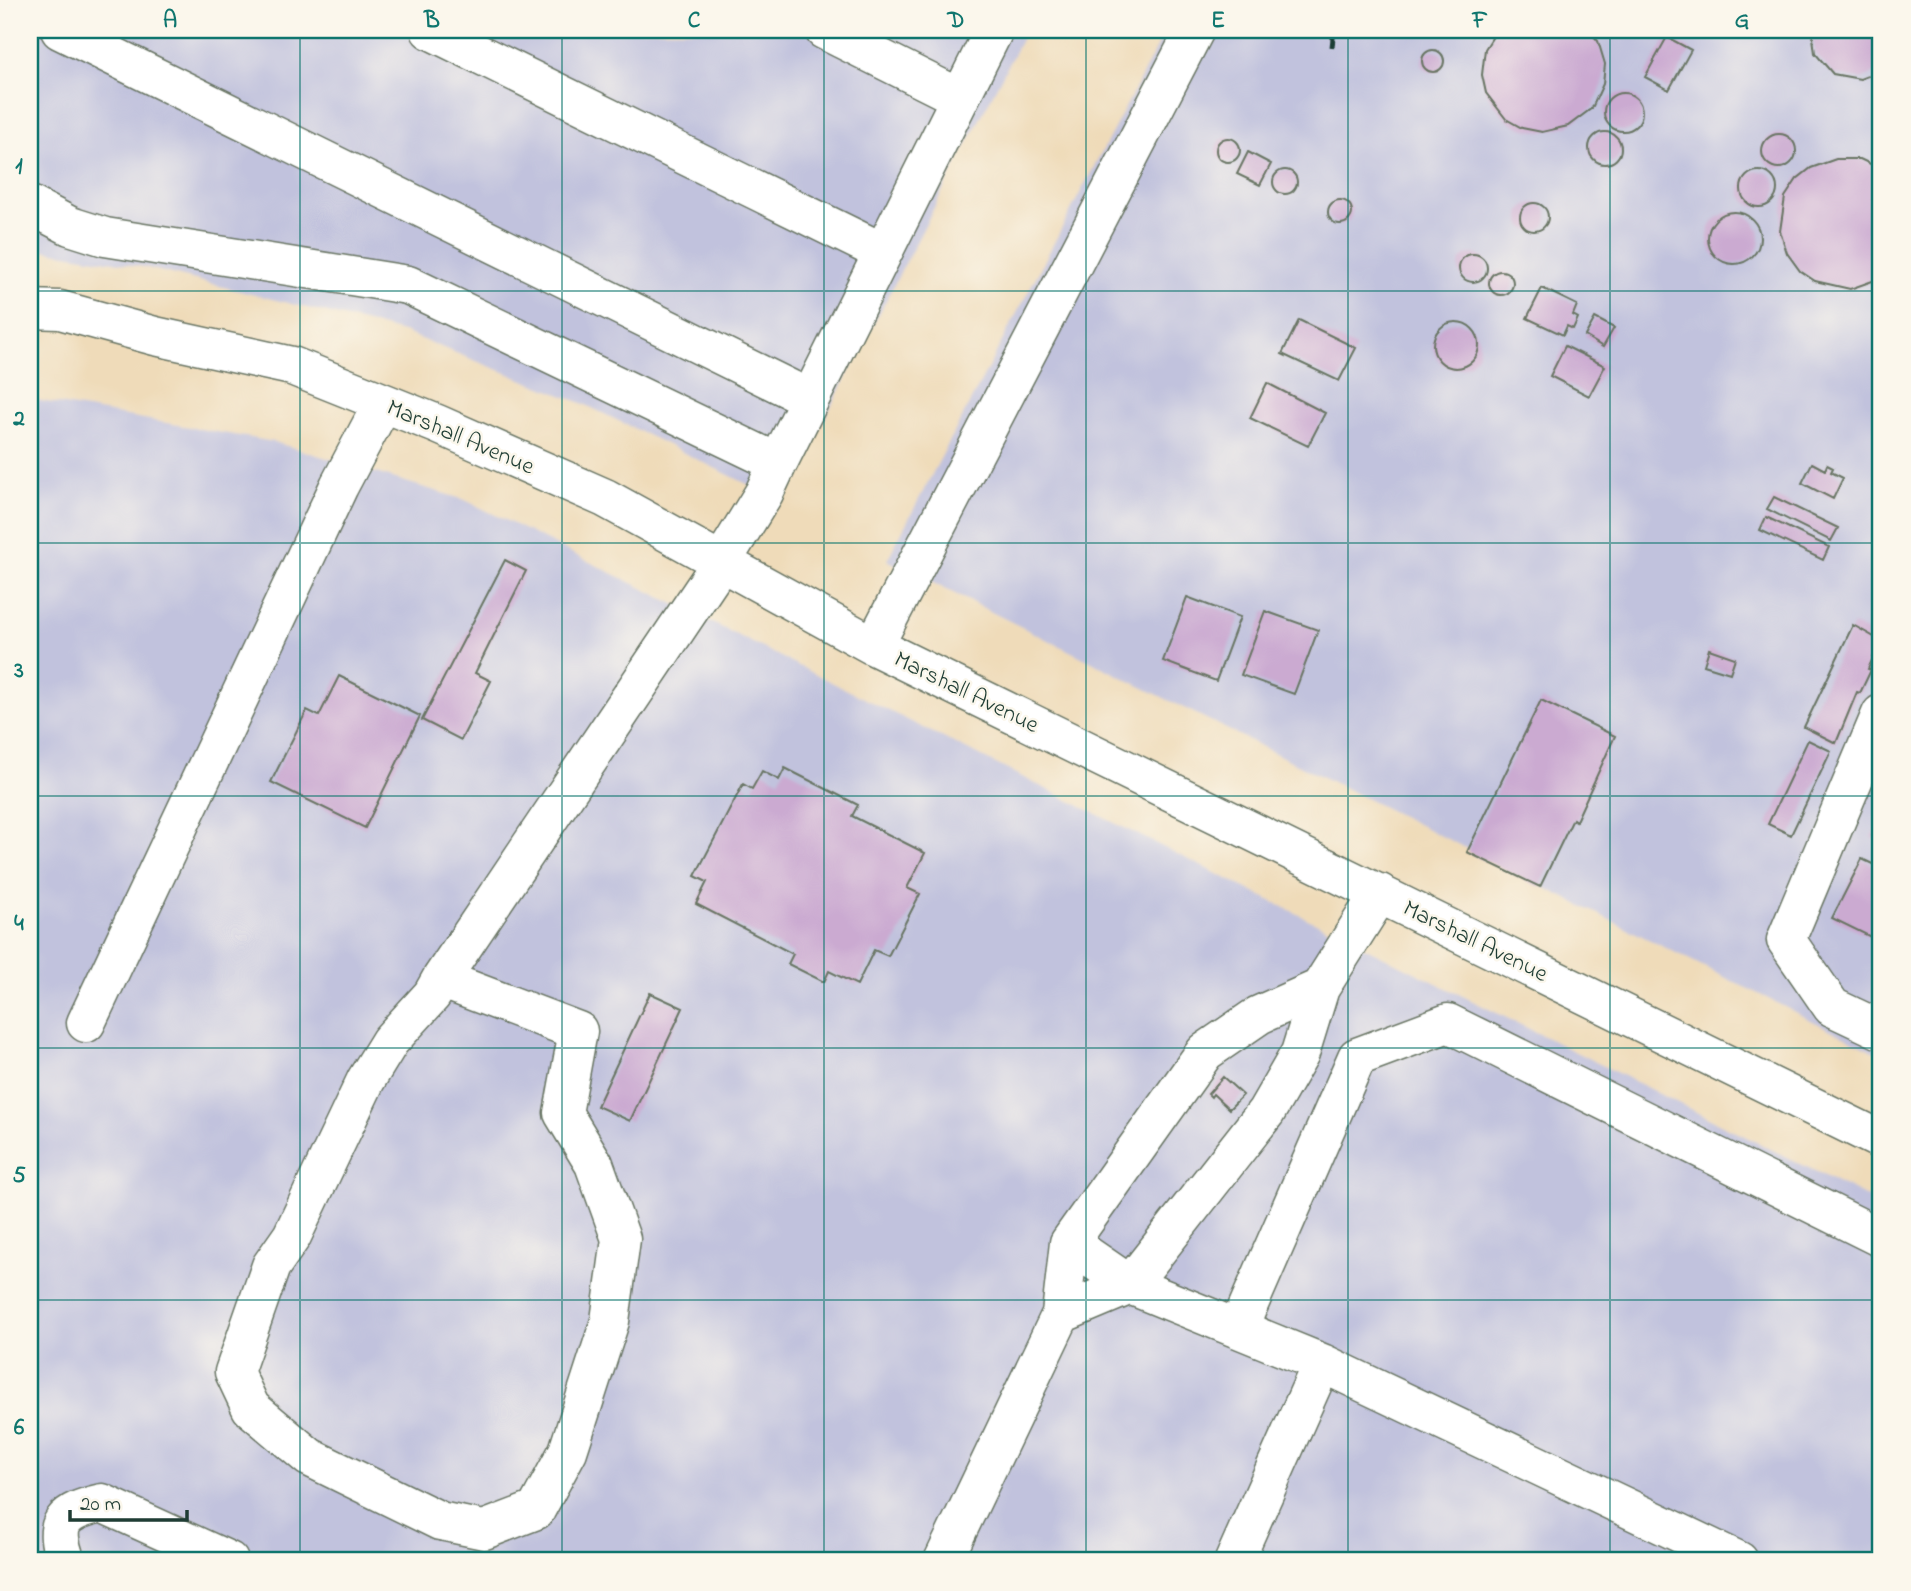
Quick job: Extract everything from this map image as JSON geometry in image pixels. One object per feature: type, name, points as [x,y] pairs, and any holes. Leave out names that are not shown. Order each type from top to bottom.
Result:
[{"type":"street","points":[[60,30],[810,398]]},
{"type":"street","points":[[430,30],[883,252]]},
{"type":"street","points":[[824,30],[960,97]]},
{"type":"street","points":[[441,979],[578,1031],[564,1112],[594,1164],[621,1239],[610,1321],[568,1451],[536,1510],[484,1530],[440,1521],[309,1457],[251,1408],[234,1372],[271,1266],[292,1236],[366,1080],[390,1041],[432,995],[441,979],[721,562],[778,463],[994,30]]},
{"type":"street","points":[[874,646],[1195,30]]},
{"type":"street","points":[[30,205],[70,226],[105,237],[408,285],[778,463]]},
{"type":"street","name":"Marshall Avenue","points":[[30,309],[60,310],[155,336],[292,366],[605,498],[874,646],[1881,1140]]},
{"type":"street","points":[[86,1023],[339,486],[383,403]]},
{"type":"street","points":[[1881,715],[1786,940],[1832,1007],[1881,1030]]},
{"type":"street","points":[[1060,1314],[1130,1285],[1266,1112],[1300,1053],[1320,988],[1380,893]]},
{"type":"street","points":[[943,1561],[1060,1314],[1069,1243],[1205,1052],[1259,1015],[1320,988]]},
{"type":"street","points":[[1239,1327],[1357,1057],[1448,1023],[1881,1238]]},
{"type":"street","points":[[1069,1243],[1130,1285],[1239,1327],[1322,1363],[1739,1561]]},
{"type":"street","points":[[1234,1561],[1322,1363]]},
{"type":"street","points":[[66,1561],[58,1539],[62,1522],[80,1508],[102,1503],[229,1561]]},
{"type":"shaded area","points":[[30,30],[1026,30],[782,501],[584,404],[403,332],[144,267],[30,248]]},
{"type":"shaded area","points":[[1166,30],[1881,30],[1881,1055],[887,560]]},
{"type":"shaded area","points":[[30,399],[274,442],[465,500],[1881,1204],[1881,1561],[41,1561],[30,1531]]},
{"type":"building","points":[[1497,30],[1589,30],[1598,41],[1605,64],[1603,84],[1592,108],[1568,126],[1542,132],[1522,128],[1506,119],[1486,93],[1482,75],[1485,49]]},
{"type":"building","points":[[1812,30],[1881,30],[1881,71],[1860,79],[1833,74],[1815,53]]},
{"type":"building","points":[[1667,37],[1691,50],[1669,90],[1645,77]]},
{"type":"building","points":[[1433,50],[1441,53],[1444,61],[1441,69],[1433,72],[1425,69],[1422,61],[1425,53]]},
{"type":"building","points":[[1623,93],[1636,99],[1642,112],[1636,125],[1623,131],[1610,125],[1604,112],[1610,99]]},
{"type":"building","points":[[1605,132],[1616,137],[1621,148],[1616,159],[1605,164],[1594,159],[1589,148],[1594,137]]},
{"type":"building","points":[[1779,134],[1791,139],[1796,151],[1791,163],[1779,168],[1767,163],[1762,151],[1767,139]]},
{"type":"building","points":[[1228,138],[1236,142],[1240,150],[1236,158],[1228,162],[1220,158],[1216,150],[1220,142]]},
{"type":"building","points":[[1248,152],[1271,164],[1260,185],[1237,174]]},
{"type":"building","points":[[1836,159],[1860,159],[1881,169],[1881,278],[1850,289],[1815,281],[1800,271],[1787,253],[1780,231],[1785,197],[1797,179],[1811,168]]},
{"type":"building","points":[[1285,170],[1293,174],[1297,182],[1293,190],[1285,194],[1277,190],[1273,182],[1277,174]]},
{"type":"building","points":[[1759,171],[1772,176],[1777,189],[1772,202],[1759,207],[1746,202],[1741,189],[1746,176]]},
{"type":"building","points":[[1340,200],[1351,207],[1352,212],[1345,223],[1340,224],[1329,217],[1328,212],[1335,201]]},
{"type":"building","points":[[1534,203],[1544,207],[1548,217],[1544,227],[1534,231],[1524,227],[1520,217],[1524,207]]},
{"type":"building","points":[[1734,212],[1753,219],[1760,238],[1753,257],[1734,264],[1715,257],[1708,238],[1715,219]]},
{"type":"building","points":[[1473,254],[1483,258],[1487,268],[1483,278],[1473,282],[1463,278],[1459,268],[1463,258]]},
{"type":"building","points":[[1496,271],[1506,271],[1513,278],[1513,288],[1506,295],[1496,295],[1489,288],[1489,278]]},
{"type":"building","points":[[1542,288],[1577,305],[1573,315],[1578,318],[1573,329],[1567,326],[1563,335],[1527,318]]},
{"type":"building","points":[[1595,318],[1614,328],[1603,347],[1585,336]]},
{"type":"building","points":[[1299,320],[1356,348],[1339,381],[1282,354]]},
{"type":"building","points":[[1456,322],[1472,329],[1479,345],[1472,361],[1456,368],[1440,361],[1433,345],[1440,329]]},
{"type":"building","points":[[1565,346],[1605,366],[1589,396],[1550,376]]},
{"type":"building","points":[[1267,383],[1325,413],[1308,446],[1250,418]]},
{"type":"building","points":[[1812,463],[1825,470],[1827,465],[1833,468],[1831,472],[1843,478],[1833,499],[1802,483]]},
{"type":"building","points":[[1774,497],[1838,528],[1831,541],[1767,509]]},
{"type":"building","points":[[1766,517],[1829,547],[1823,560],[1760,530]]},
{"type":"building","points":[[505,560],[526,571],[475,673],[491,681],[461,740],[422,720]]},
{"type":"building","points":[[1187,597],[1240,617],[1216,681],[1163,661]]},
{"type":"building","points":[[1265,611],[1318,630],[1294,694],[1241,675]]},
{"type":"building","points":[[1853,625],[1881,641],[1868,669],[1871,670],[1860,693],[1857,692],[1836,743],[1804,727]]},
{"type":"building","points":[[1709,649],[1735,658],[1730,673],[1704,665]]},
{"type":"building","points":[[339,676],[420,716],[365,828],[271,782],[307,710],[319,716]]},
{"type":"building","points":[[1541,700],[1615,736],[1576,821],[1573,819],[1540,887],[1467,852]]},
{"type":"building","points":[[1808,740],[1831,751],[1791,835],[1768,824]]},
{"type":"building","points":[[785,768],[858,805],[852,816],[925,853],[907,888],[920,894],[888,956],[874,950],[857,985],[829,971],[824,982],[788,964],[793,954],[696,904],[707,882],[695,876],[743,784],[752,789],[762,771],[779,780]]},
{"type":"building","points":[[1881,819],[1881,842],[1872,837]]},
{"type":"building","points":[[1862,859],[1881,868],[1881,942],[1832,918]]},
{"type":"building","points":[[650,993],[683,1008],[630,1121],[597,1106]]},
{"type":"building","points":[[1223,1077],[1243,1095],[1229,1109],[1213,1094],[1211,1097],[1208,1094]]},
{"type":"railway","points":[[1332,47],[1334,30]]}]
